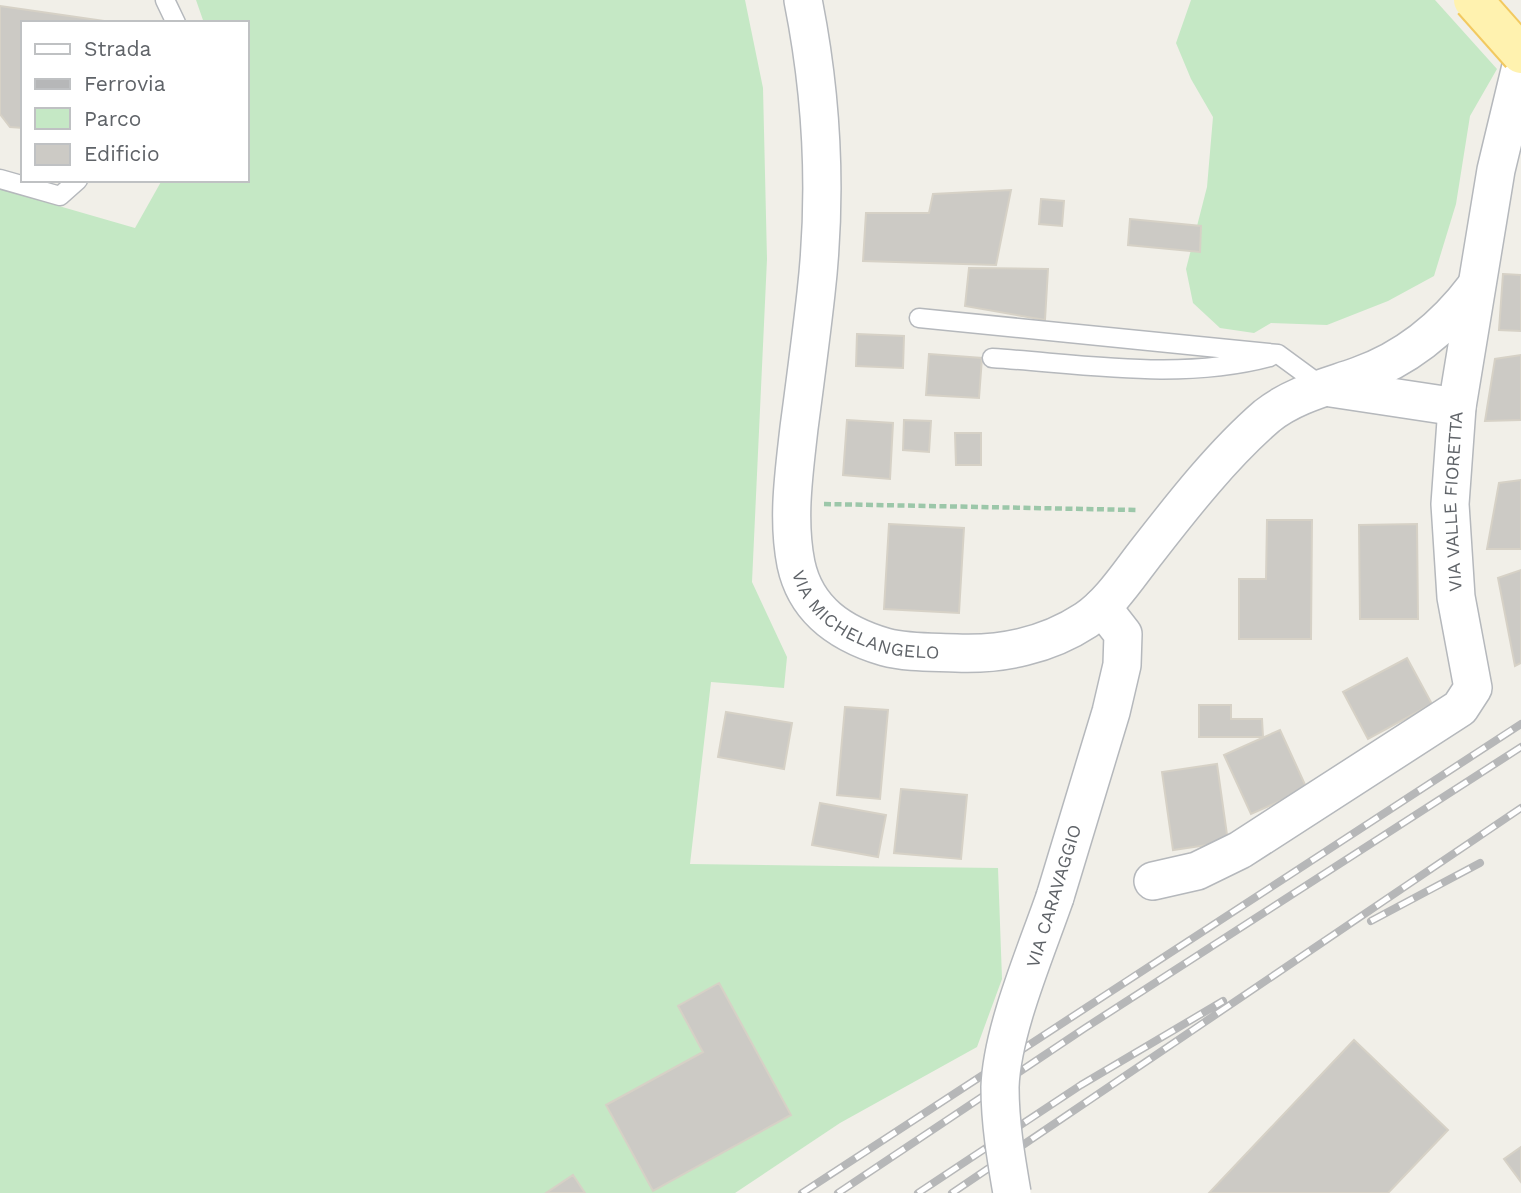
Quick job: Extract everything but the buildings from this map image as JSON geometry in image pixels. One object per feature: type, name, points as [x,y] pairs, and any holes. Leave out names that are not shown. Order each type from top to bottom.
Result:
[{"type":"main road","points":[[1472,0],[1521,54]]},
{"type":"street","name":"VIA MICHELANGELO","points":[[803,0],[814,54],[822,161],[817,287],[792,503],[796,563],[804,591],[816,610],[862,640],[896,650],[969,653],[1013,649],[1058,636],[1102,607],[1179,510],[1269,414],[1293,400],[1363,375],[1428,337],[1455,313],[1476,286]]},
{"type":"street","name":"VIA VALLE FIORETTA","points":[[1153,881],[1197,871],[1240,850],[1460,708],[1472,688],[1456,597],[1450,504],[1457,407],[1496,170],[1521,66]]},
{"type":"street","points":[[1323,388],[1457,407]]},
{"type":"street","name":"VIA CARAVAGGIO","points":[[1012,1193],[1001,1128],[1000,1084],[1009,1036],[1055,897],[1111,712],[1122,665],[1123,634],[1102,607]]},
{"type":"lane","points":[[165,0],[175,21]]},
{"type":"lane","points":[[0,179],[60,196],[76,182]]},
{"type":"lane","points":[[919,318],[1278,354],[1323,388]]},
{"type":"lane","points":[[992,358],[1202,370],[1238,365],[1278,354]]},
{"type":"path","points":[[792,503],[1179,510]]},
{"type":"green space","points":[[196,0],[745,0],[763,88],[767,259],[752,582],[787,657],[784,688],[711,682],[690,864],[998,868],[1002,979],[977,1047],[840,1123],[735,1193],[0,1193],[0,189],[135,228],[161,182],[248,182],[248,21],[203,21]]},
{"type":"green space","points":[[1191,0],[1435,0],[1497,69],[1470,116],[1456,204],[1434,276],[1388,301],[1327,325],[1271,323],[1254,333],[1220,328],[1193,303],[1186,269],[1207,187],[1213,117],[1191,79],[1176,43]]},
{"type":"railway","points":[[802,1193],[1521,724]]},
{"type":"railway","points":[[838,1193],[1085,1028],[1521,747]]},
{"type":"railway","points":[[952,1193],[1521,808]]},
{"type":"railway","points":[[1371,921],[1480,863]]},
{"type":"railway","points":[[918,1193],[1081,1085],[1223,1001]]}]
